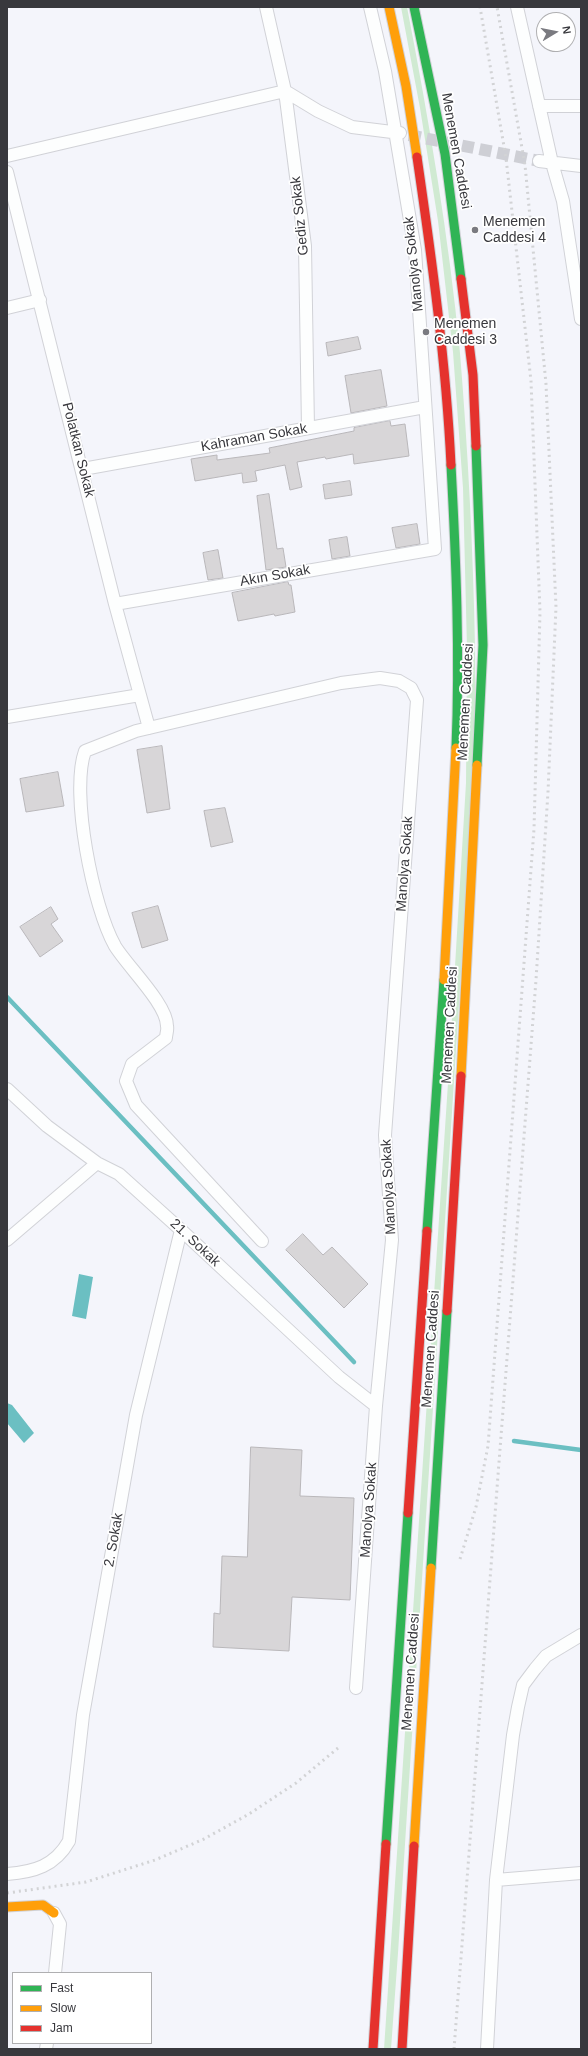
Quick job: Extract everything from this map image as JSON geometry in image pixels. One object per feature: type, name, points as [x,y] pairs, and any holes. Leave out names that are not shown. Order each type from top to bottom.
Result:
[{"type":"main road","name":"Menemen Caddesi","points":[[373,2049],[448,921],[458,690],[455,545],[448,408],[433,268],[406,86],[390,7]]},
{"type":"main road","name":"Menemen Caddesi","points":[[402,2049],[462,1066],[483,645],[473,375],[445,154],[414,7]]},
{"type":"main road","points":[[7,1907],[43,1905],[54,1913]]},
{"type":"street","name":"Gediz Sokak","points":[[266,7],[285,91],[305,246],[308,428]]},
{"type":"street","name":"Manolya Sokak","points":[[370,7],[398,133],[415,250],[436,549]]},
{"type":"street","points":[[517,7],[552,163],[567,222],[581,318]]},
{"type":"street","points":[[7,156],[285,91],[318,111],[352,127],[398,133]]},
{"type":"street","points":[[539,106],[581,106]]},
{"type":"street","points":[[539,161],[581,166]]},
{"type":"street","name":"Polatkan Sokak","points":[[7,172],[83,469],[115,604],[149,728]]},
{"type":"street","points":[[7,308],[40,300]]},
{"type":"street","name":"Kahraman Sokak","points":[[83,469],[425,407]]},
{"type":"street","name":"Akın Sokak","points":[[115,604],[436,549]]},
{"type":"street","name":"Manolya Sokak","points":[[149,728],[342,683],[380,678],[399,681],[411,688],[417,700],[385,1135],[392,1240],[376,1406],[356,1688]]},
{"type":"street","points":[[7,717],[140,695]]},
{"type":"street","points":[[149,728],[85,751],[80,765],[79,796],[95,896],[115,945],[162,1009],[168,1025],[166,1038],[132,1064],[126,1082],[136,1105],[262,1241]]},
{"type":"street","name":"21. Sokak","points":[[7,1089],[47,1126],[97,1163],[119,1174],[339,1378],[376,1406]]},
{"type":"street","points":[[7,1240],[97,1163]]},
{"type":"street","name":"2. Sokak","points":[[7,1874],[26,1872],[41,1867],[62,1853],[69,1840],[83,1716],[136,1415],[181,1230]]},
{"type":"street","points":[[487,2049],[496,1880],[513,1735],[523,1685],[546,1656],[581,1635]]},
{"type":"street","points":[[496,1880],[581,1873]]},
{"type":"street","points":[[54,1913],[60,1924],[55,1972]]},
{"type":"green space","points":[[401,7],[407,7],[438,179],[460,353],[470,500],[475,682],[473,785],[398,1953],[391,2049],[384,2049],[448,1083],[466,783],[467,649],[463,488],[453,352],[438,221],[420,108]]},
{"type":"water","points":[[79,1274],[93,1277],[86,1319],[72,1316]]},
{"type":"water","points":[[7,1403],[12,1405],[34,1433],[24,1443],[7,1423]]},
{"type":"building","points":[[358,337],[361,349],[328,356],[326,343]]},
{"type":"building","points":[[381,370],[387,406],[351,413],[345,376]]},
{"type":"building","points":[[390,421],[391,426],[405,424],[409,456],[354,464],[353,454],[297,462],[302,487],[290,490],[285,465],[255,471],[257,481],[243,483],[242,473],[195,481],[191,459],[217,455],[217,460],[270,453],[269,448],[354,431],[354,428]]},
{"type":"building","points":[[350,481],[352,495],[325,499],[323,485]]},
{"type":"building","points":[[269,494],[277,549],[283,548],[286,567],[266,570],[257,496]]},
{"type":"building","points":[[417,524],[420,544],[396,548],[392,528]]},
{"type":"building","points":[[347,537],[350,556],[332,559],[329,540]]},
{"type":"building","points":[[218,550],[223,578],[208,580],[203,553]]},
{"type":"building","points":[[288,582],[289,585],[291,585],[295,612],[275,616],[274,614],[238,621],[232,593]]},
{"type":"building","points":[[162,746],[170,809],[147,813],[137,750]]},
{"type":"building","points":[[58,772],[64,806],[26,812],[20,779]]},
{"type":"building","points":[[225,808],[233,842],[211,847],[204,811]]},
{"type":"building","points":[[158,906],[168,940],[142,948],[132,913]]},
{"type":"building","points":[[51,907],[58,919],[51,924],[63,941],[40,957],[20,927]]},
{"type":"building","points":[[303,1234],[323,1255],[332,1247],[368,1284],[344,1308],[286,1250]]},
{"type":"building","points":[[251,1447],[302,1450],[300,1496],[354,1498],[350,1600],[292,1597],[289,1651],[213,1647],[214,1613],[220,1614],[222,1556],[247,1557]]},
{"type":"waterway","points":[[7,997],[354,1362]]},
{"type":"waterway","points":[[514,1441],[581,1450]]},
{"type":"tunnel","points":[[409,135],[539,161]]},
{"type":"railway","points":[[460,1559],[476,1507],[488,1446],[534,829],[540,612],[531,381],[506,158],[480,7]]},
{"type":"railway","points":[[454,2049],[536,980],[548,792],[556,607],[546,384],[525,165],[497,7]]},
{"type":"railway","points":[[7,1893],[86,1882],[155,1860],[204,1839],[249,1814],[296,1783],[338,1748]]},
{"type":"traffic: fast","points":[[414,7],[445,154],[461,279]]},
{"type":"traffic: fast","points":[[476,446],[483,645],[477,765]]},
{"type":"traffic: fast","points":[[451,465],[457,606],[458,677],[456,748]]},
{"type":"traffic: fast","points":[[427,1231],[444,980]]},
{"type":"traffic: fast","points":[[431,1568],[447,1311]]},
{"type":"traffic: fast","points":[[386,1844],[408,1513]]},
{"type":"traffic: slow","points":[[389,7],[406,86],[417,157]]},
{"type":"traffic: slow","points":[[444,980],[456,748]]},
{"type":"traffic: slow","points":[[461,1076],[477,765]]},
{"type":"traffic: slow","points":[[414,1846],[431,1568]]},
{"type":"traffic: slow","points":[[7,1907],[43,1905],[54,1913]]},
{"type":"traffic: jam","points":[[417,157],[442,349],[451,465]]},
{"type":"traffic: jam","points":[[461,279],[473,375],[476,446]]},
{"type":"traffic: jam","points":[[447,1311],[461,1076]]},
{"type":"traffic: jam","points":[[408,1513],[427,1231]]},
{"type":"traffic: jam","points":[[373,2049],[386,1844]]},
{"type":"traffic: jam","points":[[402,2049],[414,1846]]},
{"type":"place","name":"Menemen Caddesi 4","points":[[475,230]]},
{"type":"place","name":"Menemen Caddesi 3","points":[[426,332]]}]
